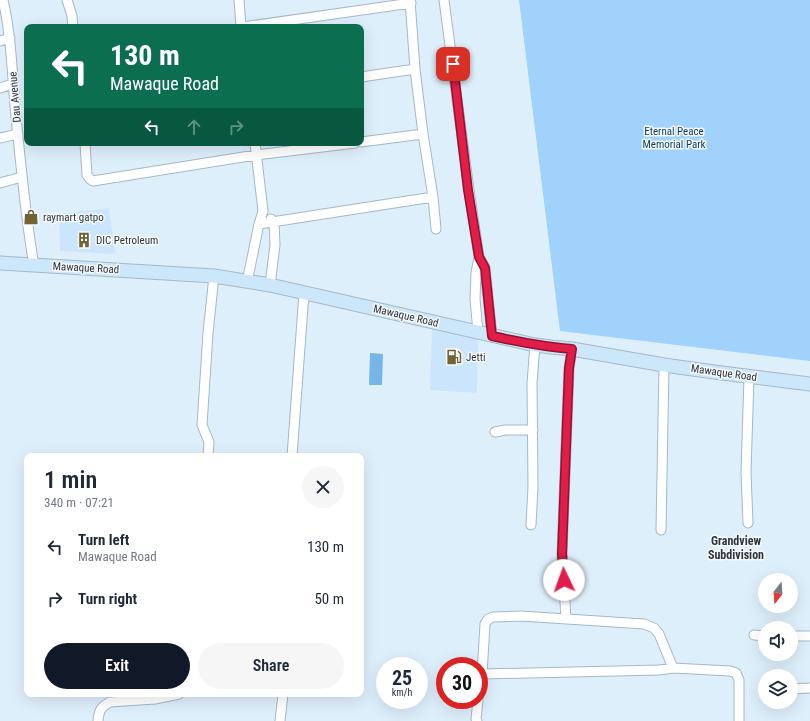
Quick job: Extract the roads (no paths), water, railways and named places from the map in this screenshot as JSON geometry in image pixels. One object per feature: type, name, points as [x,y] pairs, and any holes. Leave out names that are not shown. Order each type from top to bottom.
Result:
[{"type":"main road","name":"Mawaque Road","points":[[0,263],[214,276],[270,285],[535,345],[572,349],[664,365],[810,384]]},
{"type":"street","name":"Dau Avenue","points":[[3,0],[10,38],[22,177],[34,266]]},
{"type":"street","points":[[67,0],[73,24]]},
{"type":"street","points":[[238,0],[242,24]]},
{"type":"street","points":[[444,0],[468,190],[479,257],[485,268],[492,336]]},
{"type":"street","points":[[262,24],[410,2],[415,69],[436,229]]},
{"type":"street","points":[[0,41],[10,38]]},
{"type":"street","points":[[364,77],[415,69]]},
{"type":"street","points":[[0,88],[13,84]]},
{"type":"street","points":[[0,138],[18,134]]},
{"type":"street","points":[[364,142],[423,134]]},
{"type":"street","points":[[84,146],[88,175],[93,181],[256,155],[330,146]]},
{"type":"street","points":[[246,282],[262,211],[255,146]]},
{"type":"street","points":[[0,183],[22,177]]},
{"type":"street","points":[[259,224],[433,197]]},
{"type":"street","points":[[262,211],[274,222],[275,245],[270,285]]},
{"type":"street","points":[[478,332],[475,299],[476,273],[479,257]]},
{"type":"street","points":[[208,453],[209,442],[202,425],[208,333],[214,276]]},
{"type":"street","points":[[292,453],[304,293]]},
{"type":"street","points":[[531,525],[534,487],[532,383],[535,345]]},
{"type":"street","points":[[566,619],[562,554],[569,368],[572,349]]},
{"type":"street","points":[[661,530],[664,365]]},
{"type":"street","points":[[748,523],[746,472],[749,377]]},
{"type":"street","points":[[495,432],[505,430],[533,430]]},
{"type":"street","points":[[483,657],[485,624],[488,619],[493,617],[521,616],[644,624],[654,628],[659,634],[673,668]]},
{"type":"street","points":[[798,636],[810,636]]},
{"type":"street","points":[[488,674],[659,670],[673,668],[730,671],[736,673],[739,680],[739,721]]},
{"type":"street","points":[[798,689],[810,688]]},
{"type":"street","points":[[98,721],[99,712],[110,702],[165,697]]},
{"type":"street","points":[[280,721],[283,697]]},
{"type":"street","points":[[476,721],[477,709]]},
{"type":"place","name":"raymart gatpo","points":[[31,217]]},
{"type":"place","name":"DIC Petroleum","points":[[84,240]]},
{"type":"place","name":"Jetti","points":[[454,357]]},
{"type":"district","name":"Grandview Subdivision","points":[[736,548]]},
{"type":"park label","name":"Eternal Peace Memorial Park","points":[[674,137]]}]
